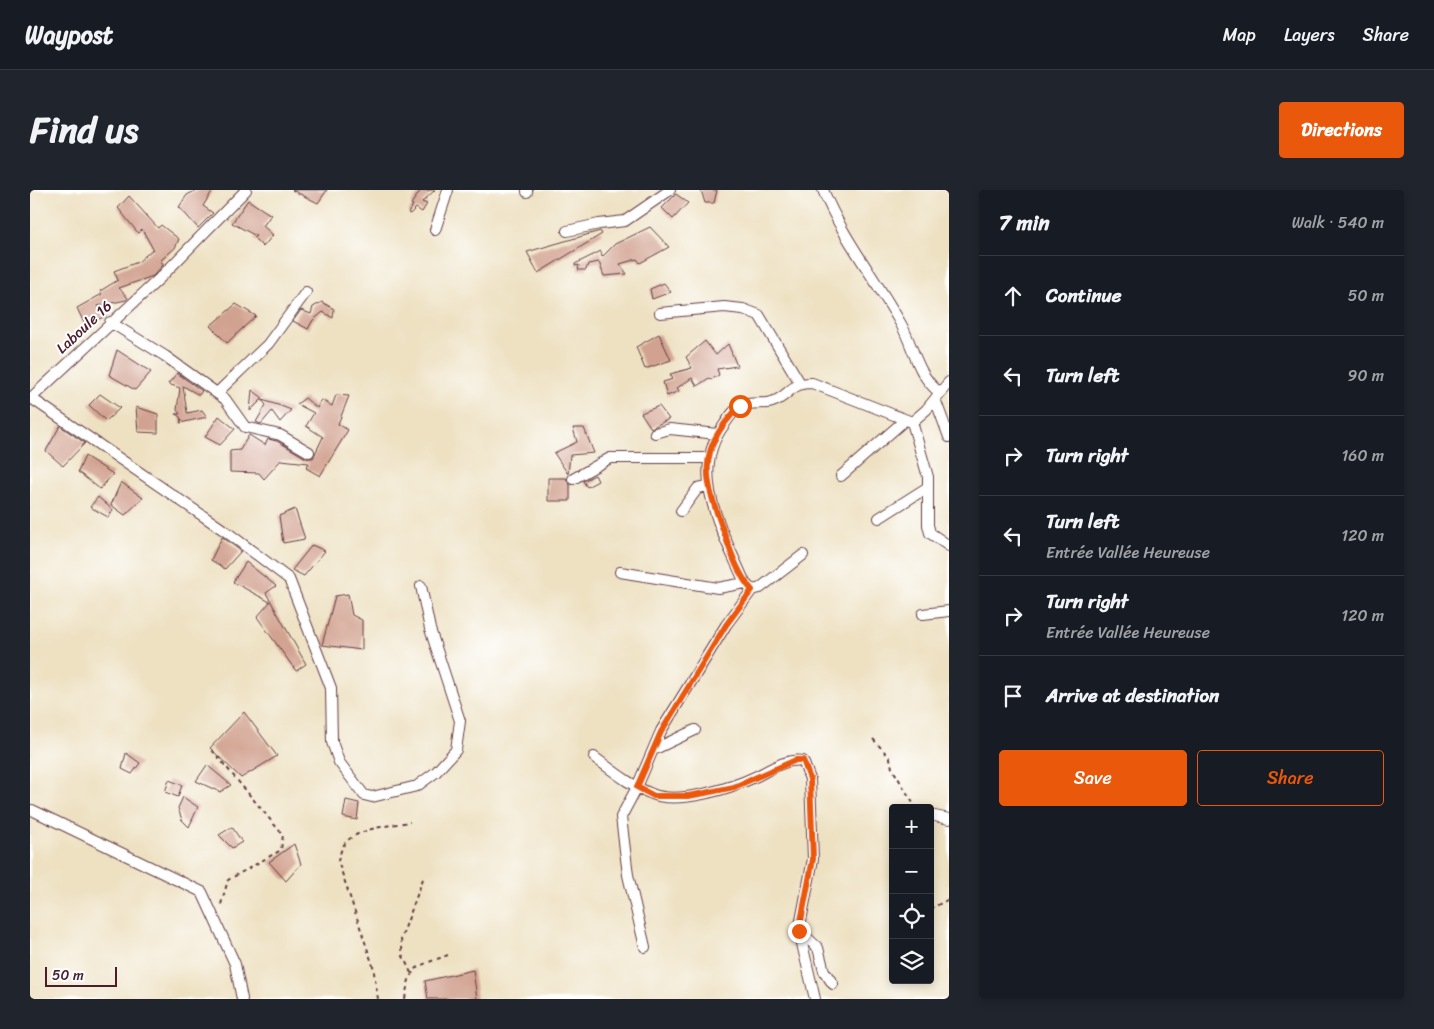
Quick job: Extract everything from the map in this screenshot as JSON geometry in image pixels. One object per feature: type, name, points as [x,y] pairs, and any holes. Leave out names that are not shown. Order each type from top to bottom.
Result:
[{"type":"street","name":"Laboule 16","points":[[30,398],[110,322],[160,278],[246,190]]},
{"type":"street","points":[[435,230],[448,190]]},
{"type":"street","points":[[567,231],[599,224],[626,221],[670,190]]},
{"type":"street","points":[[823,190],[835,217],[901,326],[925,377],[937,396],[949,437]]},
{"type":"street","points":[[217,393],[268,344],[306,292]]},
{"type":"street","points":[[660,313],[724,307],[744,309],[759,315],[800,383]]},
{"type":"street","points":[[110,322],[164,356],[225,399],[245,427],[280,435],[309,452]]},
{"type":"street","points":[[841,476],[908,421],[926,410],[949,382]]},
{"type":"street","points":[[748,586],[727,541],[708,486],[706,474],[708,458],[717,434],[740,406],[749,403],[772,402],[800,383],[812,383],[825,387],[860,403],[908,421],[928,477],[928,525],[930,533],[949,546]]},
{"type":"street","points":[[30,398],[228,533],[288,580],[331,688],[332,742],[339,762],[364,795],[372,797],[416,786],[436,772],[456,750],[460,721],[430,629],[421,586]]},
{"type":"street","points":[[655,433],[670,429],[717,434]]},
{"type":"street","points":[[573,479],[610,458],[708,458]]},
{"type":"street","points":[[680,511],[698,488],[708,486]]},
{"type":"street","points":[[879,518],[928,487]]},
{"type":"street","points":[[620,572],[718,588],[748,586],[760,588],[803,555]]},
{"type":"street","points":[[645,947],[628,875],[620,825],[621,817],[637,787],[661,732],[748,586]]},
{"type":"street","points":[[923,614],[949,611]]},
{"type":"street","points":[[653,750],[696,730]]},
{"type":"street","points":[[594,757],[637,787],[654,796],[697,795],[734,787],[782,764],[803,760],[810,779],[813,859],[799,931],[815,999]]},
{"type":"street","points":[[32,810],[202,892],[235,964],[242,999]]},
{"type":"street","points":[[934,816],[949,819]]},
{"type":"street","points":[[799,931],[818,948],[824,971],[834,984]]},
{"type":"path","points":[[873,739],[890,758],[892,768],[914,804]]},
{"type":"path","points":[[212,750],[282,835],[281,850],[228,880],[216,922]]},
{"type":"path","points":[[378,999],[373,966],[338,861],[341,850],[348,840],[378,827],[410,822]]},
{"type":"path","points":[[411,973],[403,956],[401,939],[424,876]]},
{"type":"path","points":[[934,907],[949,899]]},
{"type":"path","points":[[405,999],[411,973],[417,967],[448,955]]},
{"type":"building","points":[[197,190],[213,190],[203,206],[213,213],[198,228],[179,207],[187,195]]},
{"type":"building","points":[[292,190],[327,190],[318,203]]},
{"type":"building","points":[[421,190],[435,190],[422,202],[427,204],[422,212],[416,208],[410,214],[408,213],[413,205],[411,204]]},
{"type":"building","points":[[701,190],[717,190],[714,203],[705,203]]},
{"type":"building","points":[[676,194],[688,203],[673,219],[662,208]]},
{"type":"building","points":[[129,196],[158,228],[161,225],[179,239],[175,248],[160,261],[164,264],[153,276],[119,288],[128,298],[98,306],[106,316],[85,325],[77,308],[102,294],[100,291],[118,280],[114,271],[138,262],[153,249],[142,229],[138,233],[118,208]]},
{"type":"building","points":[[248,200],[271,215],[263,226],[273,235],[263,247],[254,238],[256,236],[232,223]]},
{"type":"building","points":[[650,227],[669,247],[640,263],[637,259],[620,264],[627,274],[604,276],[599,262],[588,264],[586,270],[578,270],[579,265],[575,266],[575,264],[601,251],[602,257],[615,244]]},
{"type":"building","points":[[600,231],[602,234],[538,273],[527,252]]},
{"type":"building","points":[[664,283],[671,292],[652,299],[650,289]]},
{"type":"building","points":[[322,302],[334,309],[333,318],[323,312],[313,320],[308,329],[293,321],[301,310],[311,314],[313,307]]},
{"type":"building","points":[[236,304],[256,316],[227,343],[210,326]]},
{"type":"building","points":[[659,334],[671,360],[645,369],[636,347]]},
{"type":"building","points":[[705,341],[716,355],[728,344],[737,366],[717,369],[719,375],[710,380],[709,378],[697,386],[692,378],[677,388],[679,391],[667,396],[663,382],[673,379],[670,374],[692,368],[686,357]]},
{"type":"building","points":[[117,350],[151,372],[135,390],[109,375]]},
{"type":"building","points":[[177,373],[202,391],[199,395],[183,386],[187,413],[202,410],[207,417],[180,423],[180,417],[176,414],[180,414],[177,410],[180,388],[168,384]]},
{"type":"building","points":[[252,390],[263,398],[250,411]]},
{"type":"building","points":[[100,394],[120,408],[106,421],[89,405]]},
{"type":"building","points":[[336,395],[349,396],[338,424],[348,430],[320,476],[306,468],[309,463],[281,460],[264,479],[259,473],[230,472],[230,451],[240,450],[249,435],[265,445],[268,439],[277,441],[306,458],[313,458],[323,437],[306,426],[314,413],[297,404],[305,398],[317,408],[321,400],[332,406]]},
{"type":"building","points":[[262,400],[291,410],[280,422],[272,411],[261,424],[256,422],[266,405]]},
{"type":"building","points":[[659,406],[669,419],[651,428],[641,413]]},
{"type":"building","points":[[136,407],[158,414],[158,433],[138,432]]},
{"type":"building","points":[[219,416],[235,429],[220,445],[205,437]]},
{"type":"building","points":[[60,426],[85,443],[63,466],[46,451]]},
{"type":"building","points":[[573,428],[584,428],[594,453],[570,455],[568,474],[554,453],[577,442]]},
{"type":"building","points":[[85,456],[113,474],[100,489],[78,472]]},
{"type":"building","points":[[595,475],[598,481],[587,487],[583,481]]},
{"type":"building","points":[[548,478],[566,478],[570,485],[570,501],[548,501]]},
{"type":"building","points":[[121,482],[143,498],[125,515],[111,505]]},
{"type":"building","points":[[98,497],[113,510],[108,517],[90,507]]},
{"type":"building","points":[[295,509],[305,539],[283,543],[279,516]]},
{"type":"building","points":[[222,537],[241,551],[225,569],[211,560]]},
{"type":"building","points":[[312,545],[325,551],[304,576],[292,570]]},
{"type":"building","points":[[246,562],[276,586],[266,593],[306,664],[296,671],[257,617],[270,602],[233,582]]},
{"type":"building","points":[[348,594],[352,615],[362,620],[362,650],[322,645],[335,596]]},
{"type":"building","points":[[244,712],[277,756],[241,778],[210,748]]},
{"type":"building","points":[[126,753],[140,763],[132,774],[122,769]]},
{"type":"building","points":[[207,765],[231,785],[220,792],[196,781]]},
{"type":"building","points":[[169,780],[182,785],[178,797],[165,792]]},
{"type":"building","points":[[183,797],[198,807],[189,827],[182,820],[178,808]]},
{"type":"building","points":[[346,800],[359,803],[357,820],[343,817]]},
{"type":"building","points":[[232,827],[242,842],[232,848],[219,835]]},
{"type":"building","points":[[294,844],[301,864],[286,881],[269,862]]},
{"type":"building","points":[[473,970],[477,999],[428,999],[425,981]]},
{"type":"route","points":[[740,406],[717,434],[708,458],[706,474],[711,498],[727,541],[745,583],[752,590],[726,625],[661,732],[637,787],[654,796],[688,796],[734,787],[782,764],[803,760],[810,779],[813,859],[799,931]]}]
